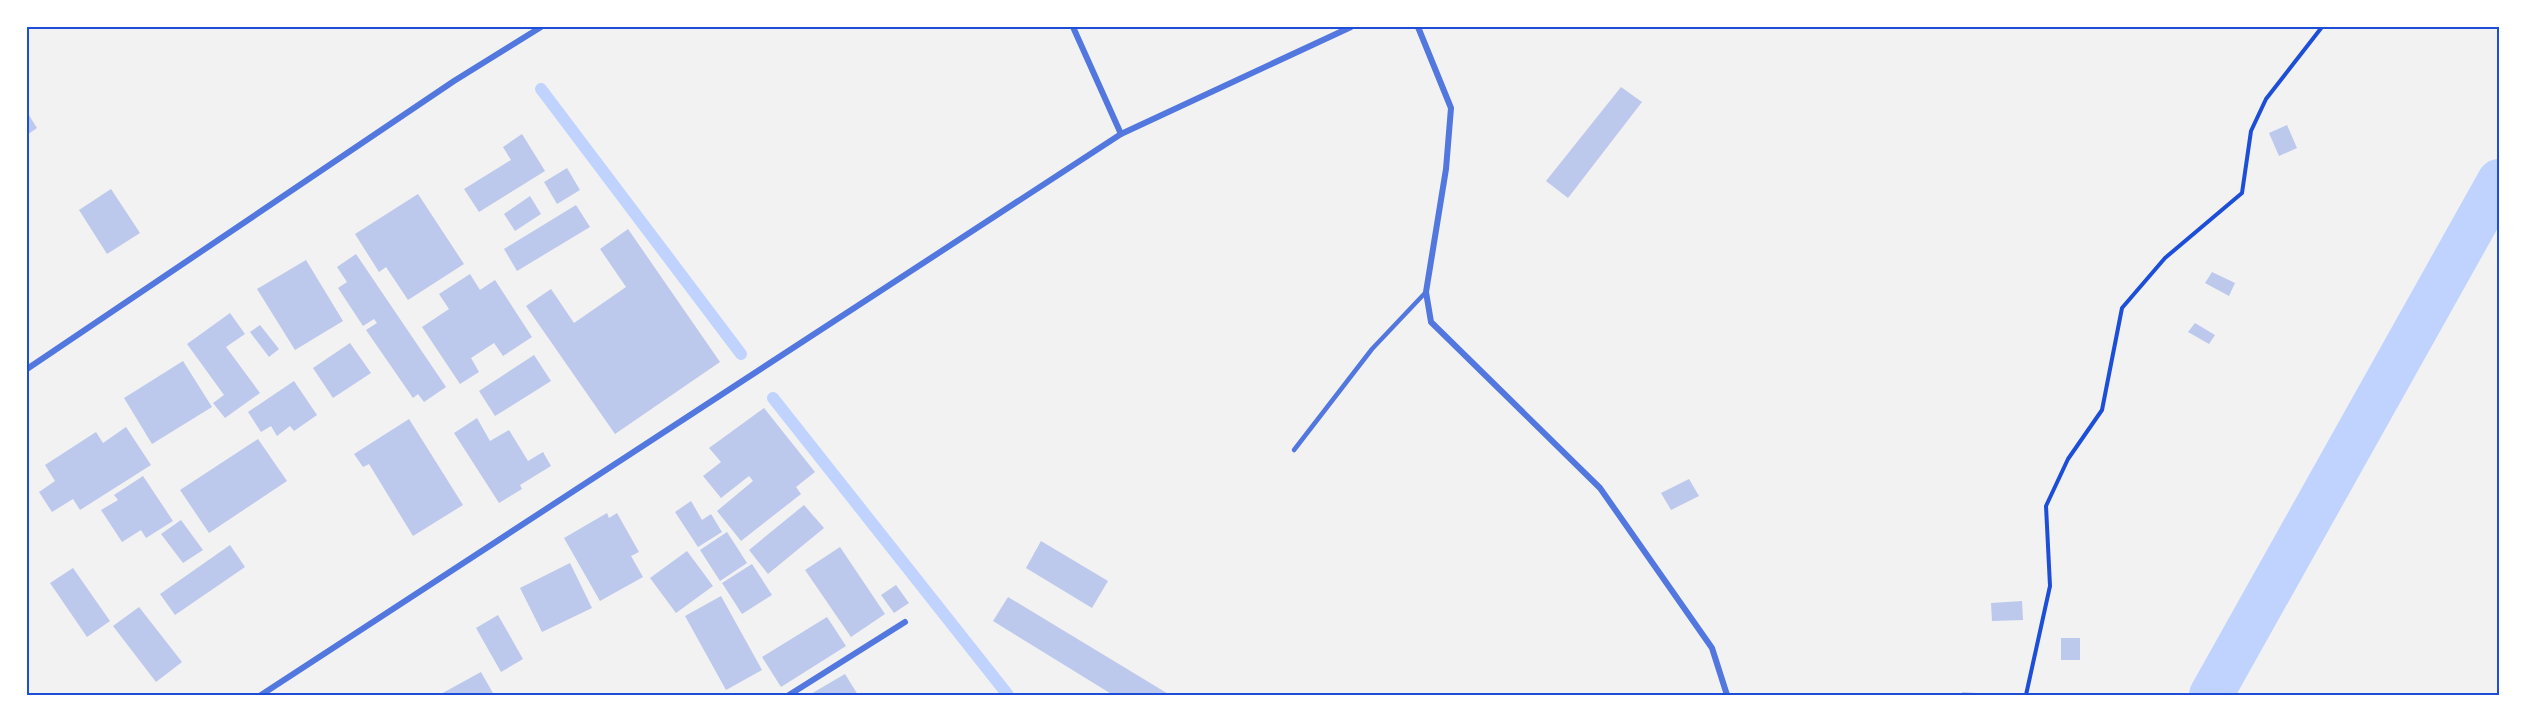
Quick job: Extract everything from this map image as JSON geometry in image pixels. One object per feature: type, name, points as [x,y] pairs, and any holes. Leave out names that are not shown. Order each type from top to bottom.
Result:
[{"type":"street","points":[[27,369],[454,81],[541,27]]},
{"type":"street","points":[[1073,27],[1121,134]]},
{"type":"street","points":[[261,695],[1121,134],[1351,27]]},
{"type":"street","points":[[1418,27],[1451,108],[1446,169],[1426,292],[1431,322],[1600,488],[1712,648],[1727,695]]},
{"type":"street","points":[[789,695],[905,622]]},
{"type":"lane","points":[[1294,450],[1372,349],[1426,292]]},
{"type":"path","points":[[2026,695],[2050,586],[2046,506],[2068,459],[2102,410],[2122,308],[2165,258],[2242,193],[2251,131],[2266,99],[2322,27]]},
{"type":"building","points":[[1621,87],[1642,102],[1568,198],[1546,181]]},
{"type":"building","points":[[27,112],[37,128],[27,135]]},
{"type":"building","points":[[2287,125],[2297,148],[2279,156],[2269,133]]},
{"type":"building","points":[[522,134],[545,171],[479,212],[464,189],[511,160],[503,147]]},
{"type":"building","points":[[567,168],[580,190],[557,204],[544,182]]},
{"type":"building","points":[[111,189],[140,233],[107,254],[79,210]]},
{"type":"building","points":[[418,194],[464,264],[408,300],[386,267],[379,272],[355,234]]},
{"type":"building","points":[[530,196],[541,214],[515,231],[504,214]]},
{"type":"building","points":[[576,205],[590,227],[517,271],[504,249]]},
{"type":"building","points":[[628,229],[720,362],[615,434],[526,306],[551,289],[574,323],[626,287],[600,249]]},
{"type":"building","points":[[356,254],[446,387],[424,402],[418,394],[413,398],[366,330],[377,323],[374,319],[363,326],[338,288],[347,282],[337,267]]},
{"type":"building","points":[[306,260],[343,321],[295,350],[257,289]]},
{"type":"building","points":[[2212,272],[2235,283],[2229,296],[2205,283]]},
{"type":"building","points":[[470,274],[480,290],[495,280],[532,337],[503,356],[494,343],[471,358],[479,372],[460,384],[422,327],[449,309],[439,294]]},
{"type":"building","points":[[230,313],[245,334],[226,347],[260,393],[225,418],[213,403],[224,395],[187,344]]},
{"type":"building","points":[[2195,323],[2215,335],[2209,344],[2188,332]]},
{"type":"building","points":[[260,325],[279,349],[269,357],[250,332]]},
{"type":"building","points":[[350,343],[371,373],[333,398],[313,368]]},
{"type":"building","points":[[534,355],[551,381],[495,416],[479,391]]},
{"type":"building","points":[[183,361],[212,407],[152,444],[124,398]]},
{"type":"building","points":[[294,381],[317,415],[294,431],[290,426],[277,436],[271,426],[261,432],[248,412]]},
{"type":"building","points":[[764,408],[815,472],[796,487],[801,494],[741,541],[717,511],[753,481],[749,476],[721,498],[703,476],[721,462],[709,448]]},
{"type":"building","points":[[477,418],[490,441],[509,430],[528,461],[543,452],[551,466],[520,485],[522,489],[499,503],[454,433]]},
{"type":"building","points":[[409,419],[463,505],[413,536],[369,464],[363,467],[354,454]]},
{"type":"building","points":[[126,427],[151,465],[80,510],[73,499],[52,512],[39,492],[55,481],[45,465],[96,432],[103,443]]},
{"type":"building","points":[[258,439],[287,481],[209,533],[180,490]]},
{"type":"building","points":[[143,476],[173,521],[146,538],[141,530],[122,542],[101,510],[118,500],[114,495]]},
{"type":"building","points":[[1689,479],[1699,496],[1671,510],[1661,493]]},
{"type":"building","points":[[691,501],[702,520],[711,514],[722,532],[698,547],[675,512]]},
{"type":"building","points":[[804,505],[824,528],[768,574],[749,550]]},
{"type":"building","points":[[607,513],[609,518],[617,513],[639,552],[631,556],[643,577],[600,601],[564,538]]},
{"type":"building","points":[[181,520],[203,550],[183,563],[161,534]]},
{"type":"building","points":[[727,532],[747,563],[720,581],[700,550]]},
{"type":"building","points":[[1041,541],[1108,581],[1092,608],[1026,568]]},
{"type":"building","points":[[230,545],[245,567],[175,615],[160,594]]},
{"type":"building","points":[[840,547],[885,614],[851,637],[805,570]]},
{"type":"building","points":[[687,551],[713,586],[676,613],[650,578]]},
{"type":"building","points":[[570,563],[592,608],[542,632],[520,588]]},
{"type":"building","points":[[752,564],[772,595],[742,614],[722,583]]},
{"type":"building","points":[[73,568],[110,621],[87,637],[50,583]]},
{"type":"building","points":[[896,585],[909,603],[894,613],[881,595]]},
{"type":"building","points":[[721,596],[762,670],[726,690],[685,616]]},
{"type":"building","points":[[1008,597],[1170,695],[1113,695],[993,621]]},
{"type":"building","points":[[2022,601],[2023,620],[1992,621],[1991,603]]},
{"type":"building","points":[[139,607],[182,662],[156,682],[113,626]]},
{"type":"building","points":[[498,615],[523,659],[501,672],[476,628]]},
{"type":"building","points":[[827,617],[846,646],[781,687],[762,657]]},
{"type":"building","points":[[2061,638],[2080,638],[2080,660],[2061,660]]},
{"type":"building","points":[[481,672],[494,695],[439,695]]},
{"type":"building","points":[[845,674],[858,695],[809,695]]},
{"type":"building","points":[[1962,692],[1978,693],[1978,695],[1962,695]]},
{"type":"waterway","points":[[541,89],[741,354]]},
{"type":"waterway","points":[[2211,695],[2499,181]]},
{"type":"waterway","points":[[773,398],[1008,695]]}]
